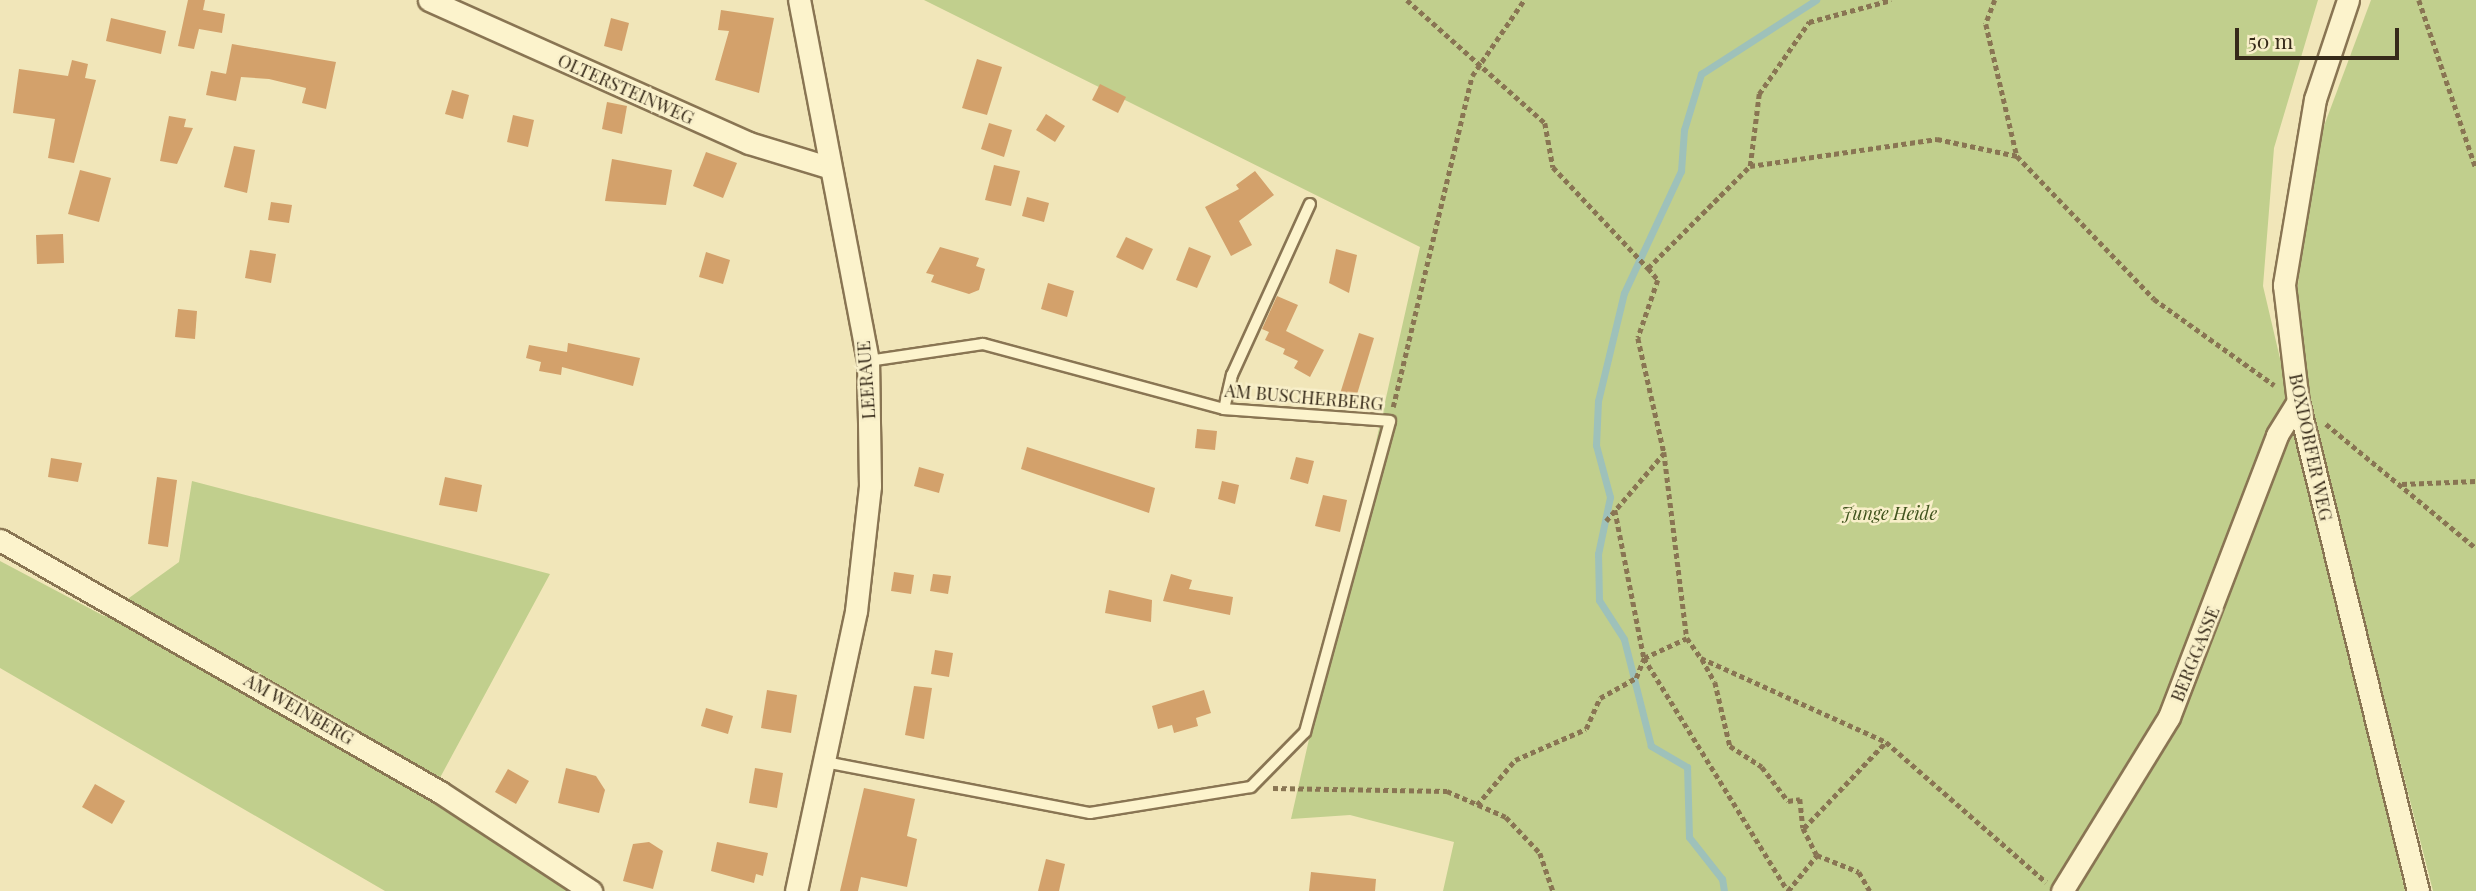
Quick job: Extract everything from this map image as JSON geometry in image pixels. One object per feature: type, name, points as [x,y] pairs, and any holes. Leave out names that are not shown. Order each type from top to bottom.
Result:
[{"type":"street","name":"OLTERSTEINWEG","points":[[429,0],[749,144],[828,167]]},
{"type":"street","name":"LEERAUE","points":[[796,891],[856,611],[870,486],[868,361],[828,167],[799,0]]},
{"type":"street","name":"BOXDORFER WEG","points":[[2348,0],[2315,99],[2284,285],[2298,402],[2418,891]]},
{"type":"street","name":"BERGGASSE","points":[[2062,891],[2169,717],[2277,435],[2298,402]]},
{"type":"street","name":"AM WEINBERG","points":[[0,540],[440,792],[591,891]]},
{"type":"lane","points":[[1224,409],[1232,375],[1310,204]]},
{"type":"lane","name":"AM BUSCHERBERG","points":[[868,361],[983,344],[1224,409],[1390,421],[1305,732],[1251,787]]},
{"type":"lane","points":[[825,762],[1090,813],[1251,787]]},
{"type":"path","points":[[1406,0],[1545,123],[1553,167],[1658,280],[1638,338],[1664,452],[1687,638],[1715,682],[1730,746],[1762,767],[1788,801],[1800,799],[1803,828],[1817,855],[1860,872],[1870,891]]},
{"type":"path","points":[[1390,421],[1478,63],[1524,0]]},
{"type":"path","points":[[1751,166],[1759,94],[1809,22],[1891,0]]},
{"type":"path","points":[[1995,0],[1986,24],[2017,156],[2154,299],[2298,402],[2476,548]]},
{"type":"path","points":[[2419,0],[2476,168]]},
{"type":"path","points":[[1648,268],[1751,166],[1937,139],[2017,156]]},
{"type":"path","points":[[1606,521],[1664,452]]},
{"type":"path","points":[[2401,484],[2476,481]]},
{"type":"path","points":[[1615,510],[1644,658],[1788,891],[1817,855]]},
{"type":"path","points":[[1477,805],[1515,760],[1586,729],[1600,698],[1636,678],[1644,658],[1687,638]]},
{"type":"path","points":[[1701,658],[1886,742],[2056,891]]},
{"type":"path","points":[[1803,828],[1886,742]]},
{"type":"path","points":[[1251,787],[1385,786],[1447,791],[1506,817],[1540,853],[1553,891]]},
{"type":"green space","name":"Junge Heide","points":[[924,0],[2318,0],[2274,148],[2263,286],[2405,891],[1443,891],[1454,842],[1350,815],[1291,819],[1420,247]]},
{"type":"green space","points":[[2371,0],[2476,0],[2476,891],[2433,891],[2306,392],[2297,293],[2307,204],[2318,142]]},
{"type":"green space","points":[[192,481],[550,574],[428,800],[570,891],[385,891],[0,668],[0,561],[104,616],[179,562]]},
{"type":"building","points":[[188,0],[205,0],[203,10],[225,14],[222,33],[199,29],[194,49],[178,46]]},
{"type":"building","points":[[721,10],[774,18],[759,93],[715,80],[729,31],[718,30]]},
{"type":"building","points":[[111,18],[166,31],[161,54],[106,41]]},
{"type":"building","points":[[611,18],[629,23],[622,51],[604,46]]},
{"type":"building","points":[[232,44],[336,62],[326,109],[302,103],[306,88],[269,79],[241,77],[236,101],[206,95],[211,71],[226,74]]},
{"type":"building","points":[[977,59],[1002,67],[987,115],[962,108]]},
{"type":"building","points":[[72,60],[88,64],[85,78],[96,80],[74,163],[48,158],[55,119],[13,113],[19,69],[68,76]]},
{"type":"building","points":[[1100,84],[1126,97],[1118,113],[1092,100]]},
{"type":"building","points":[[452,90],[469,95],[463,119],[445,114]]},
{"type":"building","points":[[607,102],[627,106],[622,134],[602,129]]},
{"type":"building","points":[[1046,114],[1065,126],[1055,142],[1036,130]]},
{"type":"building","points":[[513,115],[534,120],[528,147],[507,142]]},
{"type":"building","points":[[169,116],[186,119],[184,127],[193,128],[177,164],[160,161]]},
{"type":"building","points":[[989,123],[1012,130],[1004,157],[981,149]]},
{"type":"building","points":[[234,146],[255,150],[247,193],[224,187]]},
{"type":"building","points":[[706,152],[737,163],[723,198],[693,186]]},
{"type":"building","points":[[612,159],[672,170],[666,205],[605,201]]},
{"type":"building","points":[[994,165],[1020,171],[1011,206],[985,200]]},
{"type":"building","points":[[80,170],[111,178],[99,222],[68,214]]},
{"type":"building","points":[[1255,171],[1274,195],[1239,221],[1252,245],[1231,256],[1205,207],[1239,189],[1236,185]]},
{"type":"building","points":[[1027,197],[1049,203],[1044,222],[1022,216]]},
{"type":"building","points":[[271,202],[292,205],[289,223],[268,220]]},
{"type":"building","points":[[63,234],[64,263],[37,264],[36,235]]},
{"type":"building","points":[[1126,237],[1153,249],[1143,270],[1116,257]]},
{"type":"building","points":[[940,247],[979,258],[976,266],[985,269],[979,290],[969,294],[931,282],[934,275],[926,273]]},
{"type":"building","points":[[1189,247],[1211,256],[1197,288],[1176,280]]},
{"type":"building","points":[[1336,249],[1357,255],[1349,293],[1329,283]]},
{"type":"building","points":[[250,250],[276,254],[271,283],[245,278]]},
{"type":"building","points":[[706,252],[730,260],[723,284],[699,277]]},
{"type":"building","points":[[1048,283],[1074,291],[1067,317],[1041,309]]},
{"type":"building","points":[[1277,296],[1298,305],[1286,331],[1324,350],[1310,377],[1294,368],[1298,361],[1283,354],[1285,349],[1265,340],[1269,332],[1262,329]]},
{"type":"building","points":[[178,309],[197,311],[195,339],[175,337]]},
{"type":"building","points":[[1359,333],[1374,338],[1355,401],[1339,397]]},
{"type":"building","points":[[568,343],[640,358],[633,386],[562,367],[561,375],[539,371],[541,362],[526,358],[529,345],[567,352]]},
{"type":"building","points":[[1197,429],[1217,431],[1215,450],[1195,448]]},
{"type":"building","points":[[1027,447],[1155,488],[1149,513],[1021,469]]},
{"type":"building","points":[[1296,457],[1314,461],[1308,484],[1290,479]]},
{"type":"building","points":[[51,458],[82,463],[78,482],[48,477]]},
{"type":"building","points":[[919,467],[944,474],[939,493],[914,486]]},
{"type":"building","points":[[157,477],[177,480],[168,547],[148,544]]},
{"type":"building","points":[[445,477],[482,485],[477,512],[439,505]]},
{"type":"building","points":[[1222,481],[1239,485],[1235,504],[1218,499]]},
{"type":"building","points":[[1323,495],[1347,500],[1340,532],[1315,526]]},
{"type":"building","points":[[894,572],[914,575],[911,594],[891,591]]},
{"type":"building","points":[[933,574],[951,576],[948,594],[930,591]]},
{"type":"building","points":[[1171,574],[1192,580],[1189,589],[1233,597],[1230,615],[1163,601]]},
{"type":"building","points":[[1109,590],[1152,600],[1151,622],[1105,613]]},
{"type":"building","points":[[935,650],[953,653],[949,677],[931,674]]},
{"type":"building","points":[[914,686],[932,688],[924,739],[905,735]]},
{"type":"building","points":[[767,690],[797,695],[791,733],[761,728]]},
{"type":"building","points":[[1204,690],[1211,713],[1196,718],[1198,726],[1174,733],[1172,725],[1158,729],[1152,706]]},
{"type":"building","points":[[706,708],[733,716],[728,734],[701,726]]},
{"type":"building","points":[[566,768],[596,776],[605,790],[599,813],[558,803]]},
{"type":"building","points":[[755,768],[783,773],[777,808],[749,803]]},
{"type":"building","points":[[508,769],[529,781],[516,804],[495,792]]},
{"type":"building","points":[[95,784],[125,801],[112,824],[82,807]]},
{"type":"building","points":[[864,788],[915,799],[907,836],[917,839],[907,887],[861,877],[858,891],[840,891]]},
{"type":"building","points":[[649,842],[663,851],[653,889],[623,881],[633,844]]},
{"type":"building","points":[[717,842],[768,853],[763,876],[756,874],[754,883],[711,871]]},
{"type":"building","points":[[1046,859],[1065,864],[1059,891],[1038,891]]},
{"type":"building","points":[[1311,872],[1376,879],[1375,891],[1309,891]]},
{"type":"waterway","points":[[1724,891],[1722,879],[1689,837],[1687,767],[1651,746],[1624,639],[1599,600],[1598,554],[1610,497],[1596,445],[1598,401],[1624,293],[1681,171],[1684,130],[1701,74],[1816,0]]}]
